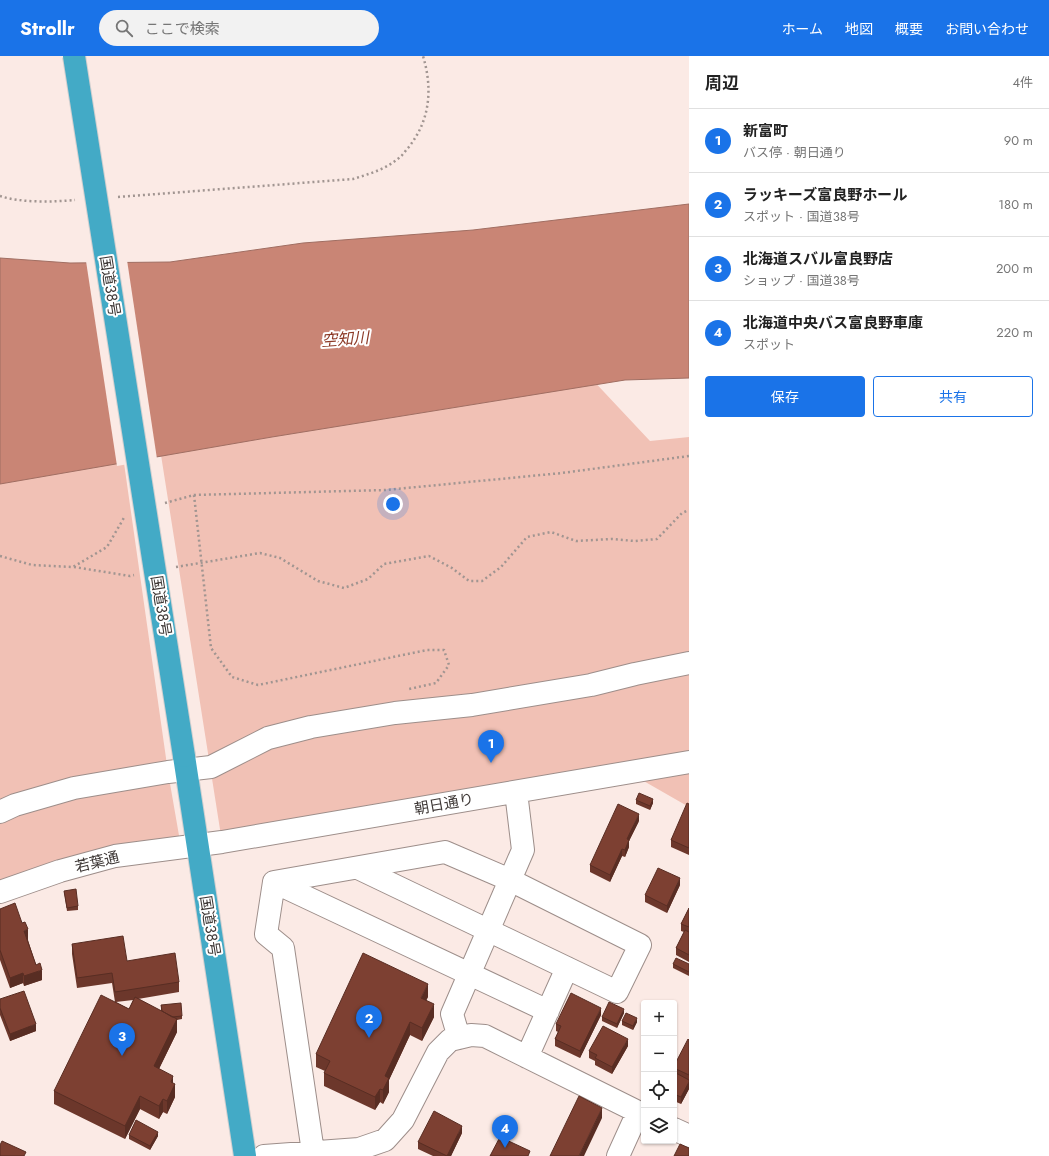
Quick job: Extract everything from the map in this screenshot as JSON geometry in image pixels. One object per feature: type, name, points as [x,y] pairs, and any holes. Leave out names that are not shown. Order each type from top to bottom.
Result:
[{"type":"highway","name":"国道38号","points":[[74,56],[246,1156]]},
{"type":"street","points":[[0,812],[15,805],[74,788],[168,772],[185,763],[211,767],[268,738],[311,727],[395,713],[472,705],[591,685],[689,663]]},
{"type":"street","name":"朝日通り","points":[[198,845],[689,762]]},
{"type":"street","points":[[459,1038],[452,1014],[523,850],[516,792]]},
{"type":"street","name":"若葉通","points":[[0,892],[60,871],[115,856],[198,845]]},
{"type":"street","points":[[274,882],[445,852],[510,880],[640,945],[616,992],[358,868]]},
{"type":"street","points":[[274,882],[548,1010]]},
{"type":"street","points":[[274,882],[266,934],[283,948],[312,1152]]},
{"type":"street","points":[[527,1057],[567,968]]},
{"type":"street","points":[[264,1156],[386,1148],[403,1120],[438,1052],[450,1040],[470,1034],[485,1036],[641,1114],[618,1156]]},
{"type":"street","points":[[677,1130],[689,1136]]},
{"type":"path","points":[[113,197],[353,179],[377,171],[400,157],[413,141],[425,120],[429,95],[426,64],[423,56]]},
{"type":"path","points":[[0,196],[30,200],[77,200]]},
{"type":"path","points":[[164,503],[194,496],[386,490],[562,473],[689,456]]},
{"type":"path","points":[[194,496],[211,648],[232,677],[258,685],[427,650],[444,650],[450,665],[436,683],[406,689]]},
{"type":"path","points":[[173,568],[260,553],[280,558],[318,581],[344,588],[368,579],[384,564],[429,556],[452,568],[469,581],[482,581],[502,567],[526,537],[551,532],[576,541],[612,539],[635,541],[657,539],[682,513],[689,510]]},
{"type":"path","points":[[73,567],[107,547],[127,513]]},
{"type":"path","points":[[0,556],[32,565],[73,567],[130,576],[138,574]]},
{"type":"shaded area","points":[[589,376],[650,441],[689,437],[689,807],[628,772],[222,842],[158,436]]},
{"type":"shaded area","points":[[121,442],[168,772],[181,847],[0,892],[0,466]]},
{"type":"water","name":"空知川","points":[[689,204],[689,378],[625,380],[272,437],[0,484],[0,258],[70,263],[170,262],[303,243],[473,230]]},
{"type":"pier","points":[[127,260],[157,459],[117,466],[86,261]]},
{"type":"building","points":[[639,793],[653,799],[650,806],[636,800]]},
{"type":"building","points":[[687,803],[689,804],[689,848],[671,840]]},
{"type":"building","points":[[618,804],[639,814],[627,839],[629,840],[625,850],[622,849],[610,875],[590,865]]},
{"type":"building","points":[[658,868],[680,878],[667,906],[645,895]]},
{"type":"building","points":[[76,889],[78,906],[67,908],[64,891]]},
{"type":"building","points":[[15,903],[22,923],[25,922],[28,929],[24,931],[36,965],[40,963],[42,970],[24,976],[23,973],[10,978],[0,950],[0,909]]},
{"type":"building","points":[[689,908],[689,927],[681,924]]},
{"type":"building","points":[[685,930],[689,932],[689,955],[676,948]]},
{"type":"building","points":[[123,936],[127,961],[175,953],[179,982],[115,992],[112,973],[77,978],[72,944]]},
{"type":"building","points":[[363,953],[428,984],[421,998],[434,1004],[422,1028],[410,1022],[385,1076],[389,1078],[383,1090],[380,1089],[375,1097],[324,1073],[330,1061],[316,1054]]},
{"type":"building","points":[[676,958],[689,964],[689,972],[673,964]]},
{"type":"building","points":[[24,991],[36,1024],[10,1034],[0,1008],[0,999]]},
{"type":"building","points":[[571,993],[601,1008],[580,1051],[555,1039],[561,1026],[556,1024]]},
{"type":"building","points":[[101,995],[129,1009],[135,997],[177,1019],[154,1066],[173,1076],[171,1082],[175,1084],[167,1101],[163,1099],[159,1106],[140,1096],[125,1126],[54,1091]]},
{"type":"building","points":[[609,1002],[624,1009],[617,1024],[602,1017]]},
{"type":"building","points":[[181,1003],[182,1016],[172,1017],[162,1011],[161,1005]]},
{"type":"building","points":[[626,1013],[637,1018],[633,1026],[622,1021]]},
{"type":"building","points":[[603,1026],[628,1039],[612,1067],[595,1058],[597,1055],[589,1051]]},
{"type":"building","points":[[688,1039],[689,1075],[677,1069],[677,1060]]},
{"type":"building","points":[[677,1074],[689,1080],[681,1097],[677,1095]]},
{"type":"building","points":[[579,1096],[602,1108],[579,1156],[550,1156]]},
{"type":"building","points":[[434,1111],[462,1126],[447,1156],[418,1142]]},
{"type":"building","points":[[136,1120],[158,1132],[150,1146],[129,1135]]},
{"type":"building","points":[[500,1137],[530,1151],[528,1156],[490,1156]]},
{"type":"building","points":[[2,1141],[26,1152],[24,1156],[0,1156],[0,1145]]},
{"type":"building","points":[[680,1144],[689,1148],[689,1156],[674,1156]]},
{"type":"place","name":"新富町","points":[[491,763]]},
{"type":"place","name":"ラッキーズ富良野ホール","points":[[369,1038]]},
{"type":"place","name":"北海道スバル富良野店","points":[[122,1056]]},
{"type":"place","name":"北海道中央バス富良野車庫","points":[[505,1148]]}]
